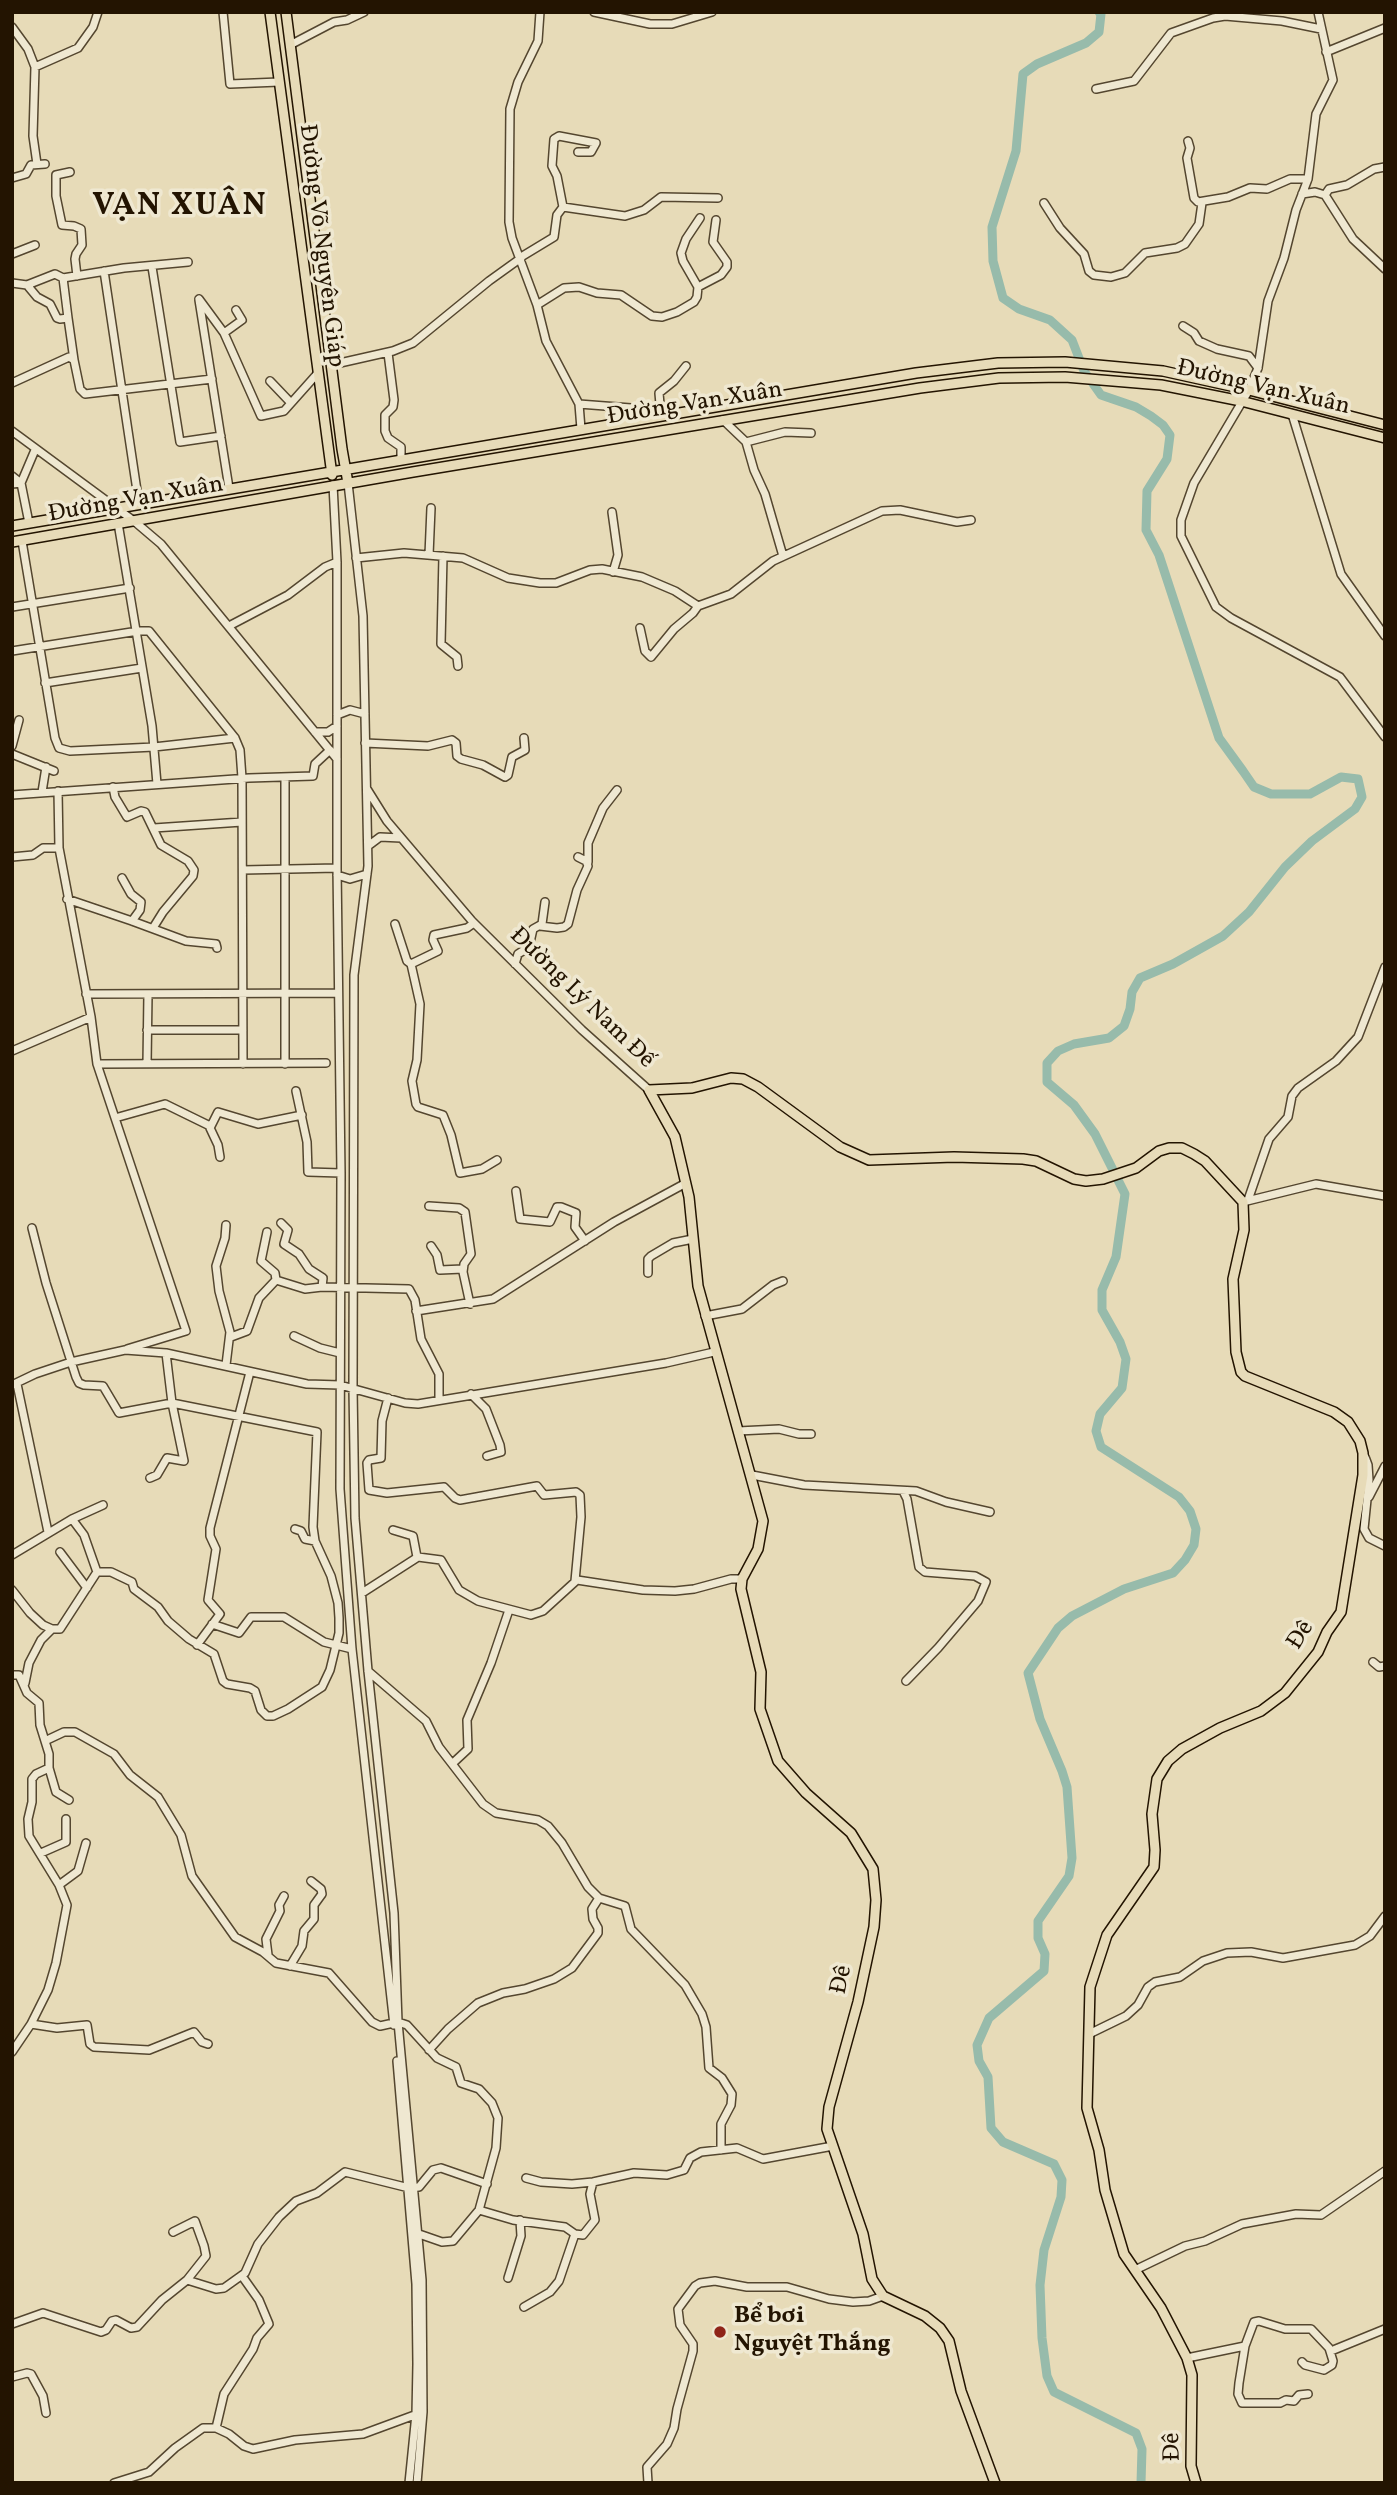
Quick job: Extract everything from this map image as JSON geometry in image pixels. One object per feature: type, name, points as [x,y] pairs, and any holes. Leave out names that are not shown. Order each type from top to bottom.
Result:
[{"type":"main road","name":"Đường Võ Nguyên Giáp","points":[[270,12],[334,485]]},
{"type":"main road","name":"Đường Võ Nguyên Giáp","points":[[285,12],[348,483]]},
{"type":"main road","points":[[316,357],[330,360]]},
{"type":"main road","name":"Đường Vạn Xuân","points":[[12,526],[916,373],[998,363],[1065,362],[1163,371],[1385,425]]},
{"type":"main road","name":"Đường Vạn Xuân","points":[[17,542],[334,485],[986,379],[1071,377],[1161,386],[1241,401],[1385,438]]},
{"type":"main road","points":[[720,406],[723,420]]},
{"type":"main road","name":"Đường Lý Nam Đế","points":[[649,1090],[692,1088],[731,1078],[743,1079],[840,1147],[869,1160],[954,1157],[1023,1159],[1036,1161],[1080,1181],[1103,1179],[1133,1169],[1160,1151],[1182,1149],[1205,1161],[1245,1201]]},
{"type":"main road","points":[[649,1090],[672,1131],[686,1183],[698,1286],[714,1352],[752,1475],[762,1521],[758,1549],[743,1579]]},
{"type":"main road","points":[[1245,1201],[1244,1230],[1233,1279],[1239,1368],[1245,1376],[1342,1416],[1356,1431],[1363,1453]]},
{"type":"main road","name":"Đê","points":[[1196,2483],[1191,2466],[1194,2393],[1192,2375],[1187,2358],[1161,2308],[1124,2254],[1105,2190],[1099,2150],[1087,2108],[1090,1987],[1107,1935],[1154,1867],[1152,1814],[1157,1779],[1168,1762],[1182,1749],[1220,1728],[1261,1711],[1285,1693],[1318,1652],[1341,1612],[1355,1534],[1363,1475],[1363,1453]]},
{"type":"main road","name":"Đê","points":[[743,1579],[743,1599],[761,1672],[760,1709],[778,1761],[806,1793],[851,1833],[873,1869],[876,1900],[874,1927],[858,2003],[827,2118],[827,2129],[863,2234],[869,2271],[883,2296]]},
{"type":"main road","points":[[883,2296],[925,2316],[940,2328],[949,2340],[961,2391],[995,2483]]},
{"type":"street","points":[[35,67],[78,48],[93,27],[98,12]]},
{"type":"street","points":[[223,12],[230,84],[279,82]]},
{"type":"street","points":[[290,45],[334,22],[347,20],[364,12]]},
{"type":"street","points":[[540,12],[538,41],[518,82],[510,109],[509,222],[548,346],[579,404],[581,429]]},
{"type":"street","points":[[594,12],[650,24],[672,24],[712,12]]},
{"type":"street","points":[[1318,12],[1333,80],[1316,114],[1308,179],[1268,301],[1258,368],[1249,390],[1191,491],[1181,520],[1183,543],[1216,607],[1231,618],[1340,677],[1385,737]]},
{"type":"street","points":[[1096,89],[1134,81],[1171,33],[1213,18],[1225,16],[1282,21],[1321,29]]},
{"type":"street","points":[[12,27],[28,49],[35,67],[33,136],[41,164],[31,165],[26,174],[12,178]]},
{"type":"street","points":[[1326,52],[1385,28]]},
{"type":"street","points":[[563,207],[557,176],[552,166],[554,139],[559,136],[596,143],[591,152],[578,152]]},
{"type":"street","points":[[1188,141],[1190,148],[1187,159],[1194,198],[1202,203],[1250,188],[1267,189],[1290,179],[1308,179]]},
{"type":"street","points":[[1325,195],[1329,189],[1346,185],[1374,169],[1385,167]]},
{"type":"street","points":[[71,173],[56,175],[56,196],[62,225],[81,229],[82,245],[75,259],[77,276]]},
{"type":"street","points":[[1302,194],[1315,192],[1325,195],[1353,239],[1385,269]]},
{"type":"street","points":[[563,207],[625,216],[644,210],[661,197],[718,198]]},
{"type":"street","points":[[1044,203],[1060,228],[1084,254],[1089,271],[1094,275],[1111,277],[1125,272],[1145,253],[1177,248],[1185,244],[1199,224],[1202,203]]},
{"type":"street","points":[[330,360],[387,353],[413,343],[489,281],[554,237],[556,215],[563,207]]},
{"type":"street","points":[[537,305],[564,288],[579,287],[597,293],[617,294],[629,299],[652,316],[662,317],[677,312],[694,302],[698,287],[681,253],[699,218]]},
{"type":"street","points":[[698,287],[721,275],[727,267],[727,262],[713,242],[716,220]]},
{"type":"street","points":[[12,254],[35,245]]},
{"type":"street","points":[[12,283],[27,285],[55,274],[63,278],[188,262]]},
{"type":"street","points":[[152,267],[180,442],[221,436]]},
{"type":"street","points":[[104,271],[139,504]]},
{"type":"street","points":[[63,278],[74,360],[83,393],[212,379]]},
{"type":"street","points":[[27,285],[37,297],[50,303],[57,318],[68,318]]},
{"type":"street","points":[[229,488],[199,299],[224,333],[261,416],[284,411],[317,374]]},
{"type":"street","points":[[224,333],[242,320],[236,310]]},
{"type":"street","points":[[1183,326],[1194,332],[1199,341],[1249,356],[1258,368]]},
{"type":"street","points":[[387,353],[394,400],[393,407],[385,415],[385,431],[388,438],[401,447],[401,459]]},
{"type":"street","points":[[12,383],[69,357],[74,360]]},
{"type":"street","points":[[661,416],[659,393],[674,381],[686,366]]},
{"type":"street","points":[[270,381],[291,403]]},
{"type":"street","points":[[579,404],[632,408]]},
{"type":"street","points":[[1292,414],[1341,574],[1385,636]]},
{"type":"street","points":[[723,420],[746,442],[783,556]]},
{"type":"street","points":[[12,432],[134,521],[161,544],[338,760]]},
{"type":"street","points":[[746,442],[785,432],[811,433]]},
{"type":"street","points":[[16,484],[35,450]]},
{"type":"street","points":[[12,476],[29,523]]},
{"type":"street","points":[[348,483],[363,616],[368,846],[354,975],[355,1518],[394,1913],[396,2023]]},
{"type":"street","points":[[334,485],[337,562],[341,1172],[340,1489],[352,1649],[419,2234],[422,2280],[417,2483]]},
{"type":"street","points":[[429,555],[431,508]]},
{"type":"street","points":[[640,628],[645,651],[650,657],[698,606],[731,594],[783,556],[888,510],[936,516],[957,522],[971,520]]},
{"type":"street","points":[[612,512],[618,555],[613,572]]},
{"type":"street","points":[[118,523],[138,631],[157,784]]},
{"type":"street","points":[[17,542],[33,603],[45,683],[59,748],[69,751],[154,747],[235,738]]},
{"type":"street","points":[[356,558],[404,553],[469,559],[508,578],[540,583],[556,583],[590,570],[613,572],[642,577],[675,591],[698,606]]},
{"type":"street","points":[[443,556],[441,644],[457,657],[458,666]]},
{"type":"street","points":[[229,626],[288,595],[337,562]]},
{"type":"street","points":[[12,607],[130,588]]},
{"type":"street","points":[[12,651],[149,631],[235,738],[240,750],[242,778],[243,1064]]},
{"type":"street","points":[[45,683],[142,668]]},
{"type":"street","points":[[337,715],[350,710],[365,714]]},
{"type":"street","points":[[12,746],[19,720]]},
{"type":"street","points":[[314,732],[328,732],[337,726]]},
{"type":"street","points":[[365,743],[428,746],[452,740],[456,743],[457,756],[461,759],[484,765],[505,776],[508,775],[512,757],[526,750],[524,738]]},
{"type":"street","points":[[12,794],[242,778],[313,776],[315,764],[330,750]]},
{"type":"street","points":[[12,754],[50,769],[42,792]]},
{"type":"street","points":[[285,778],[285,1064]]},
{"type":"street","points":[[113,787],[115,797],[127,817],[143,811],[161,845],[188,861],[194,870],[193,876],[153,928]]},
{"type":"street","name":"Đường Lý Nam Đế","points":[[366,788],[387,821],[474,923],[605,1052],[649,1090]]},
{"type":"street","points":[[515,964],[518,954],[530,944],[533,929],[541,926],[557,928],[568,924],[577,890],[586,872],[588,843],[603,808],[617,790]]},
{"type":"street","points":[[48,1532],[14,1385],[35,1374],[71,1362],[125,1350],[186,1331],[97,1064],[91,1017],[59,848],[58,791]]},
{"type":"street","points":[[154,828],[242,822]]},
{"type":"street","points":[[368,846],[380,837],[401,838]]},
{"type":"street","points":[[12,857],[33,855],[43,848],[59,848]]},
{"type":"street","points":[[578,857],[588,863]]},
{"type":"street","points":[[243,870],[337,872],[351,879],[367,874]]},
{"type":"street","points":[[122,878],[131,894],[141,902],[140,910],[132,920]]},
{"type":"street","points":[[67,900],[132,920],[186,941],[216,944],[217,948]]},
{"type":"street","points":[[541,926],[545,902]]},
{"type":"street","points":[[411,964],[438,951],[432,939],[434,935],[467,928],[474,923]]},
{"type":"street","points":[[395,924],[407,961],[411,964],[420,1004],[417,1060],[412,1081],[416,1105],[443,1115],[460,1173],[482,1169],[497,1160]]},
{"type":"street","points":[[1245,1201],[1269,1139],[1288,1117],[1292,1096],[1298,1088],[1336,1061],[1358,1037],[1385,967]]},
{"type":"street","points":[[86,995],[338,993]]},
{"type":"street","points":[[147,1064],[148,994]]},
{"type":"street","points":[[12,1051],[91,1017]]},
{"type":"street","points":[[148,1030],[243,1030]]},
{"type":"street","points":[[97,1064],[326,1063]]},
{"type":"street","points":[[339,1063],[353,1063]]},
{"type":"street","points":[[296,1091],[307,1142],[308,1172],[341,1172]]},
{"type":"street","points":[[115,1118],[165,1104],[210,1126],[220,1157]]},
{"type":"street","points":[[210,1126],[218,1112],[257,1124],[302,1115]]},
{"type":"street","points":[[416,1311],[485,1302],[497,1297],[637,1208],[686,1183]]},
{"type":"street","points":[[1245,1201],[1316,1184],[1385,1196]]},
{"type":"street","points":[[516,1191],[520,1219],[550,1222],[556,1207],[561,1207],[576,1213],[576,1230],[585,1241]]},
{"type":"street","points":[[429,1206],[459,1208],[465,1212],[471,1254],[463,1269],[470,1304]]},
{"type":"street","points":[[281,1223],[288,1230],[284,1244],[299,1254],[309,1269],[323,1278],[322,1287]]},
{"type":"street","points":[[226,1224],[225,1238],[216,1266],[230,1337],[226,1365]]},
{"type":"street","points":[[32,1228],[46,1283],[79,1383],[103,1386],[119,1413],[172,1403],[317,1432],[312,1514],[315,1541],[331,1576],[338,1603],[339,1633],[330,1670],[321,1690],[270,1717],[261,1710],[255,1691],[227,1684],[220,1674],[215,1657],[168,1621],[158,1607],[134,1589],[132,1582],[111,1572],[97,1572]]},
{"type":"street","points":[[267,1232],[261,1261],[275,1273],[276,1280]]},
{"type":"street","points":[[648,1273],[648,1259],[651,1256],[673,1243],[693,1239]]},
{"type":"street","points":[[431,1245],[437,1255],[440,1270],[463,1269]]},
{"type":"street","points":[[276,1280],[305,1289],[409,1289],[415,1300],[421,1339],[439,1374],[439,1399]]},
{"type":"street","points":[[230,1337],[247,1331],[259,1298],[276,1280]]},
{"type":"street","points":[[705,1316],[742,1309],[774,1285],[783,1282]]},
{"type":"street","points":[[294,1336],[320,1348],[340,1353]]},
{"type":"street","points":[[125,1350],[166,1353],[307,1384],[340,1385],[418,1404],[666,1363],[714,1352]]},
{"type":"street","points":[[150,1478],[157,1475],[167,1458],[184,1461],[172,1403],[166,1353]]},
{"type":"street","points":[[197,1645],[220,1612],[208,1600],[216,1549],[209,1528],[250,1372]]},
{"type":"street","points":[[471,1394],[486,1409],[500,1445],[501,1452],[487,1455]]},
{"type":"street","points":[[362,1594],[417,1557],[439,1559],[462,1592],[478,1601],[531,1615],[537,1614],[560,1597],[575,1581],[581,1517],[580,1495],[573,1490],[544,1495],[537,1486],[460,1500],[444,1487],[387,1493],[370,1490],[367,1463],[369,1460],[381,1458],[382,1421],[387,1398]]},
{"type":"street","points":[[738,1431],[779,1429],[811,1434]]},
{"type":"street","points":[[1363,1453],[1368,1465],[1364,1523],[1366,1534],[1385,1546]]},
{"type":"street","points":[[1365,1504],[1383,1468],[1368,1465]]},
{"type":"street","points":[[752,1475],[804,1485],[922,1493],[946,1502],[990,1512]]},
{"type":"street","points":[[903,1491],[907,1499],[917,1563],[922,1570],[975,1576],[986,1582],[978,1601],[939,1648],[906,1681]]},
{"type":"street","points":[[12,1555],[48,1532],[103,1505]]},
{"type":"street","points":[[72,1519],[84,1535],[97,1572]]},
{"type":"street","points":[[295,1529],[301,1531],[305,1539],[315,1541]]},
{"type":"street","points":[[393,1530],[413,1536],[417,1557]]},
{"type":"street","points":[[60,1552],[87,1588]]},
{"type":"street","points":[[24,1685],[29,1663],[41,1640],[52,1629],[62,1627],[97,1572]]},
{"type":"street","points":[[575,1581],[660,1591],[694,1589],[731,1579],[743,1579]]},
{"type":"street","points":[[12,1590],[35,1618],[52,1629]]},
{"type":"street","points":[[453,1763],[468,1749],[467,1720],[509,1610]]},
{"type":"street","points":[[212,1624],[239,1633],[251,1617],[284,1617],[335,1647],[352,1649]]},
{"type":"street","points":[[1373,1662],[1379,1667],[1385,1666]]},
{"type":"street","points":[[368,1671],[421,1715],[439,1747],[489,1810],[496,1814],[538,1820],[548,1825],[562,1843],[583,1882],[599,1898],[625,1906],[631,1929],[685,1985],[702,2014],[708,2039],[709,2068],[722,2078],[732,2094],[731,2105],[721,2124],[721,2150]]},
{"type":"street","points":[[12,1675],[19,1675],[29,1695],[39,1703],[40,1725],[47,1740],[49,1768],[56,1792],[69,1800]]},
{"type":"street","points":[[47,1740],[64,1732],[75,1732],[114,1754],[130,1775],[160,1800],[181,1835],[192,1876],[232,1934],[268,1956],[276,1964],[329,1973],[372,2022],[380,2026],[396,2023],[407,2025],[440,2060],[456,2067],[461,2083],[479,2089],[495,2108],[499,2123],[496,2150],[479,2210],[451,2242],[442,2242],[419,2234]]},
{"type":"street","points":[[12,2052],[31,2024],[48,1990],[67,1905],[59,1885],[29,1836],[32,1779],[49,1768]]},
{"type":"street","points":[[41,1853],[66,1842],[66,1819]]},
{"type":"street","points":[[59,1885],[78,1871],[86,1843]]},
{"type":"street","points":[[290,1966],[302,1946],[303,1933],[314,1919],[314,1905],[322,1892],[311,1881]]},
{"type":"street","points":[[268,1956],[266,1939],[281,1912],[279,1905],[284,1896]]},
{"type":"street","points":[[429,2050],[478,2003],[554,1979],[572,1968],[598,1933],[592,1909],[599,1898]]},
{"type":"street","points":[[1089,2034],[1126,2016],[1155,1982],[1180,1977],[1203,1961],[1227,1953],[1251,1952],[1283,1958],[1355,1945],[1370,1936],[1385,1916]]},
{"type":"street","points":[[31,2024],[57,2028],[84,2024],[89,2027],[90,2044],[94,2047],[149,2050],[194,2032],[200,2040],[208,2044]]},
{"type":"street","points":[[526,2178],[572,2184],[593,2182],[634,2173],[679,2173],[695,2154],[721,2150],[737,2148],[763,2159],[833,2146]]},
{"type":"street","points":[[187,2280],[219,2289],[242,2276],[258,2244],[279,2217],[298,2199],[317,2193],[345,2172],[412,2188],[419,2186],[433,2170],[441,2168],[487,2184]]},
{"type":"street","points":[[1135,2270],[1185,2246],[1205,2241],[1242,2224],[1296,2214],[1321,2215],[1385,2171]]},
{"type":"street","points":[[479,2210],[565,2227],[575,2234],[583,2235],[594,2224],[590,2193],[593,2182]]},
{"type":"street","points":[[409,2483],[419,2413],[412,2188]]},
{"type":"street","points":[[508,2278],[521,2236],[520,2220]]},
{"type":"street","points":[[12,2324],[43,2313],[101,2332],[106,2330],[112,2320],[135,2328],[162,2300],[187,2280],[204,2260],[204,2246],[195,2221],[173,2232]]},
{"type":"street","points":[[524,2307],[553,2290],[560,2278],[575,2234]]},
{"type":"street","points":[[216,2428],[224,2394],[253,2349],[257,2338],[269,2324],[259,2300],[242,2276]]},
{"type":"street","points":[[648,2483],[647,2467],[667,2444],[674,2428],[693,2351],[693,2344],[680,2325],[678,2309],[695,2286],[715,2281],[747,2287],[787,2287],[829,2299],[853,2302],[869,2301],[883,2296]]},
{"type":"street","points":[[1302,2361],[1305,2365],[1324,2370],[1332,2365],[1331,2351],[1311,2329],[1285,2329],[1259,2321],[1252,2324],[1245,2346],[1238,2395],[1242,2403],[1280,2403],[1286,2400],[1294,2401],[1299,2395],[1308,2394]]},
{"type":"street","points":[[1331,2351],[1385,2329]]},
{"type":"street","points":[[1187,2358],[1245,2346]]},
{"type":"street","points":[[12,2377],[27,2373],[31,2375],[43,2396],[46,2413]]},
{"type":"street","points":[[114,2483],[146,2474],[197,2431],[216,2428],[253,2449],[295,2440],[363,2434],[419,2413]]},
{"type":"street","points":[[146,2474],[149,2483]]},
{"type":"waterway","points":[[1099,12],[1099,32],[1086,43],[1037,64],[1023,74],[1016,151],[992,227],[993,261],[1003,298],[1019,309],[1050,320],[1072,340],[1084,371],[1101,395],[1136,407],[1163,425],[1170,435],[1167,459],[1147,491],[1146,530],[1159,555],[1219,738],[1254,787],[1271,794],[1310,794],[1341,777],[1358,779],[1362,797],[1355,809],[1312,841],[1285,867],[1249,912],[1223,936],[1173,964],[1140,978],[1132,992],[1124,1026],[1109,1038],[1074,1044],[1058,1051],[1047,1063],[1047,1082],[1074,1105],[1095,1134],[1125,1194],[1116,1257],[1102,1290],[1102,1310],[1126,1359],[1122,1388],[1100,1414],[1096,1431],[1101,1447],[1179,1497],[1190,1511],[1196,1529],[1194,1545],[1173,1573],[1124,1589],[1072,1616],[1058,1628],[1028,1673],[1040,1719],[1067,1787],[1072,1858],[1069,1876],[1038,1921],[1038,1938],[1045,1954],[1044,1971],[989,2018],[977,2045],[979,2061],[988,2077],[991,2128],[1003,2142],[1054,2164],[1062,2180],[1061,2197],[1044,2250],[1040,2285],[1047,2376],[1054,2392],[1136,2433],[1142,2449],[1141,2483]]},
{"type":"place","name":"Bể bơi Nguyệt Thắng","points":[[720,2332]]},
{"type":"district","name":"VẠN XUÂN","points":[[180,208]]}]
